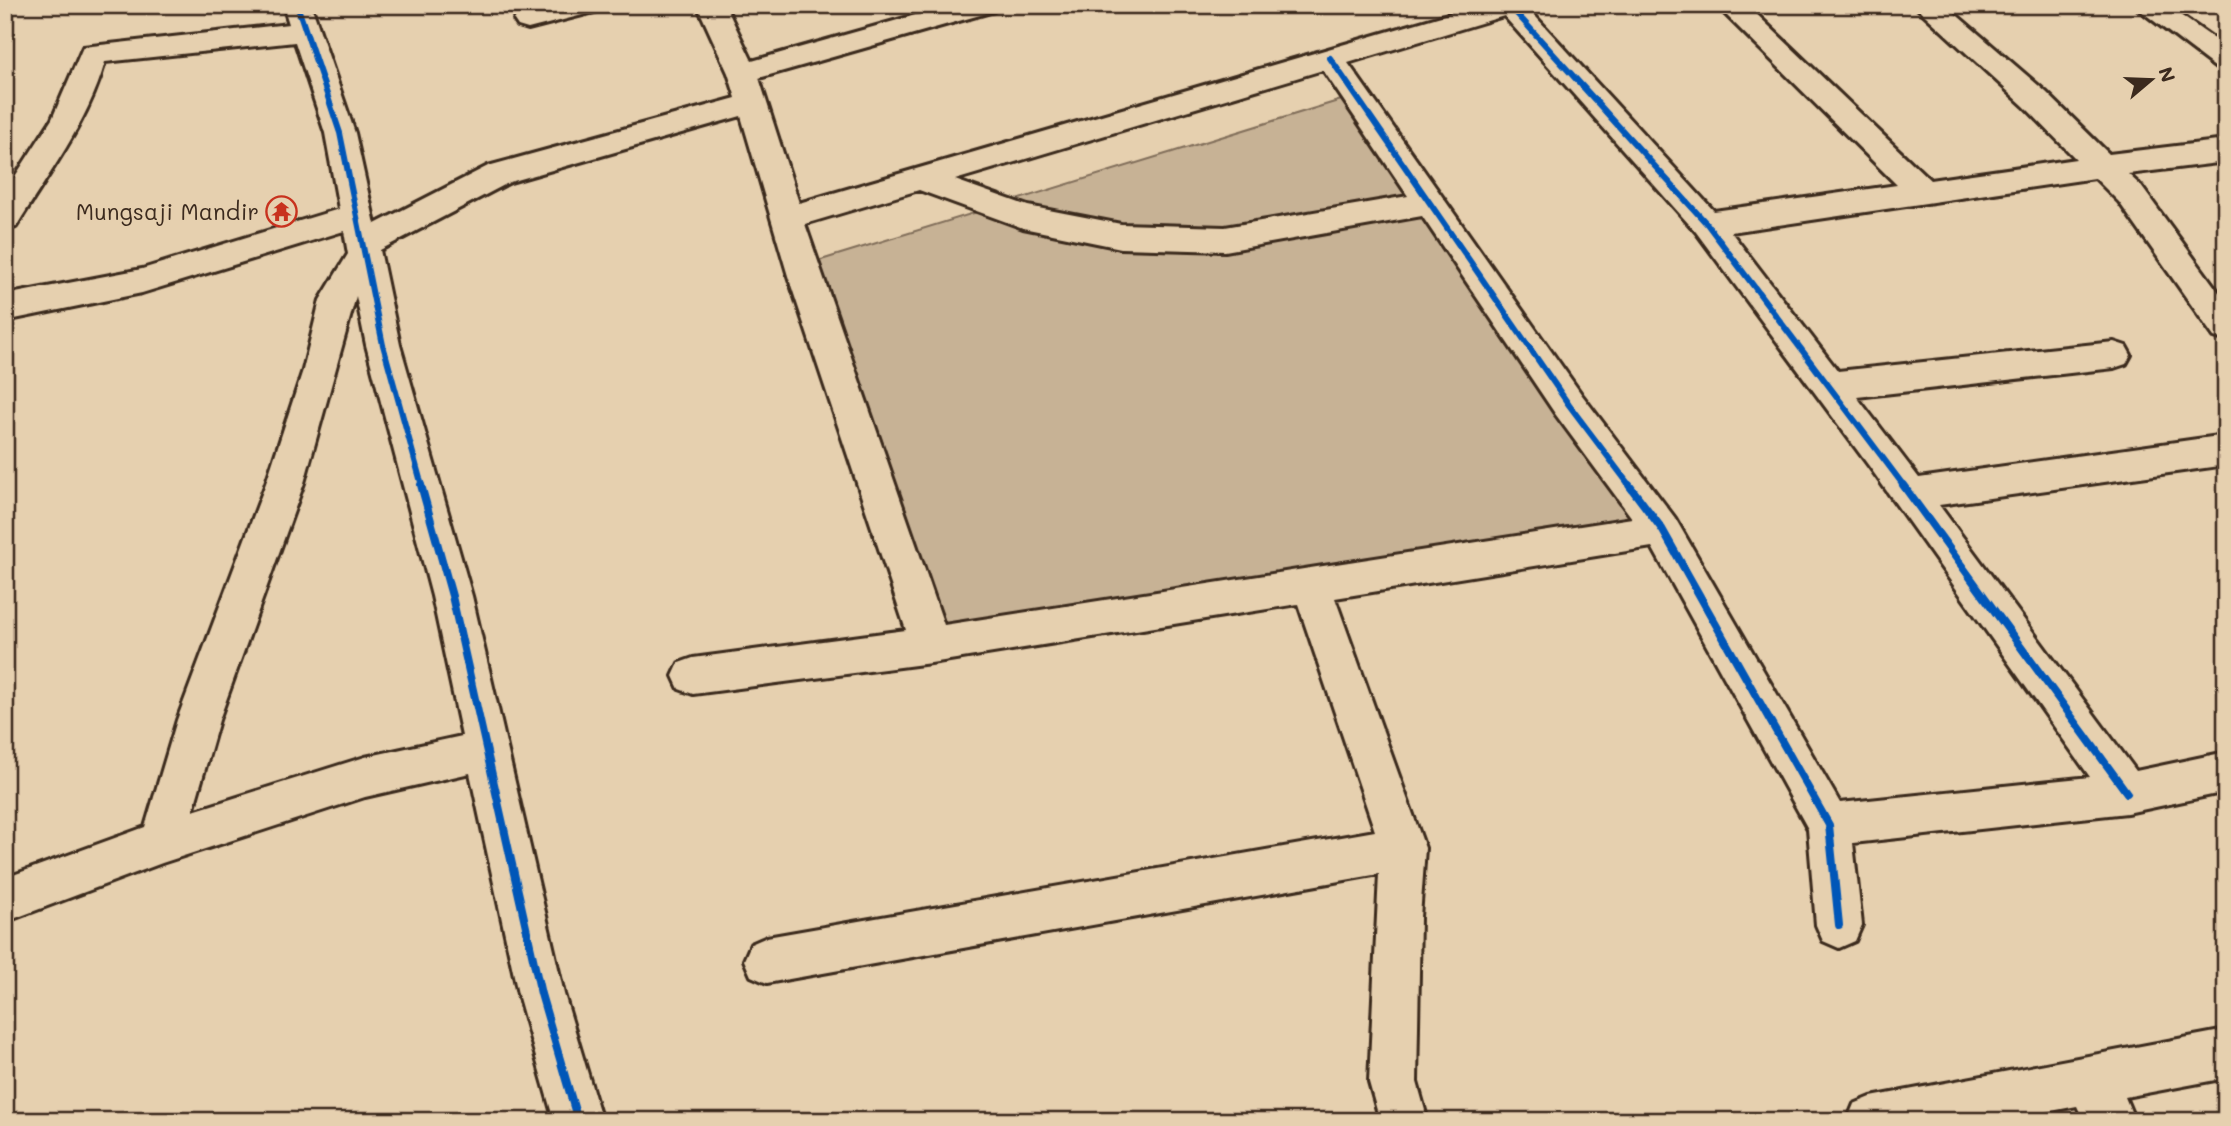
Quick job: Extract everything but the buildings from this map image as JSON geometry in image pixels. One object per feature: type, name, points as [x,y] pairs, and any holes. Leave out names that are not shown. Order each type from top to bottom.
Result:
[{"type":"street","points":[[528,20],[588,5]]},
{"type":"street","points":[[711,5],[748,88],[787,218],[931,645]]},
{"type":"street","points":[[5,308],[361,238],[499,174],[984,5]]},
{"type":"street","points":[[787,218],[1509,5],[1707,224],[1911,495],[2127,793]]},
{"type":"street","points":[[1730,5],[1923,192]]},
{"type":"street","points":[[1928,5],[2035,99],[2130,194],[2226,328]]},
{"type":"street","points":[[2147,5],[2226,61]]},
{"type":"street","points":[[5,219],[61,130],[88,75],[93,54],[301,19],[340,133],[383,345],[452,596],[541,994],[578,1121]]},
{"type":"street","points":[[1330,58],[1569,405],[1662,529],[1829,825],[1839,926]]},
{"type":"street","points":[[1707,224],[2102,166],[2226,151]]},
{"type":"street","points":[[921,179],[1024,217],[1121,236],[1225,239],[1430,203]]},
{"type":"street","points":[[162,842],[198,720],[285,483],[320,370],[337,300],[361,238]]},
{"type":"street","points":[[1829,386],[2114,355]]},
{"type":"street","points":[[1911,495],[2226,450]]},
{"type":"street","points":[[693,676],[931,645],[1662,529]]},
{"type":"street","points":[[1311,584],[1403,848],[1397,917],[1393,1082],[1404,1121]]},
{"type":"street","points":[[5,900],[162,842],[365,777],[486,750]]},
{"type":"street","points":[[1829,825],[2127,793],[2226,772]]},
{"type":"street","points":[[766,960],[1403,848]]},
{"type":"street","points":[[1871,1121],[2226,1054]]},
{"type":"street","points":[[2088,1079],[2110,1121]]},
{"type":"shaded area","points":[[1364,93],[1662,529],[931,645],[818,261]]},
{"type":"cycle path","points":[[297,5],[340,133],[383,345],[452,596],[541,994],[578,1121]]},
{"type":"cycle path","points":[[1509,5],[1707,224],[1882,456],[2127,793]]},
{"type":"cycle path","points":[[1330,58],[1569,405],[1662,529],[1829,825],[1839,925]]},
{"type":"place","name":"Mungsaji Mandir","points":[[282,211]]}]
